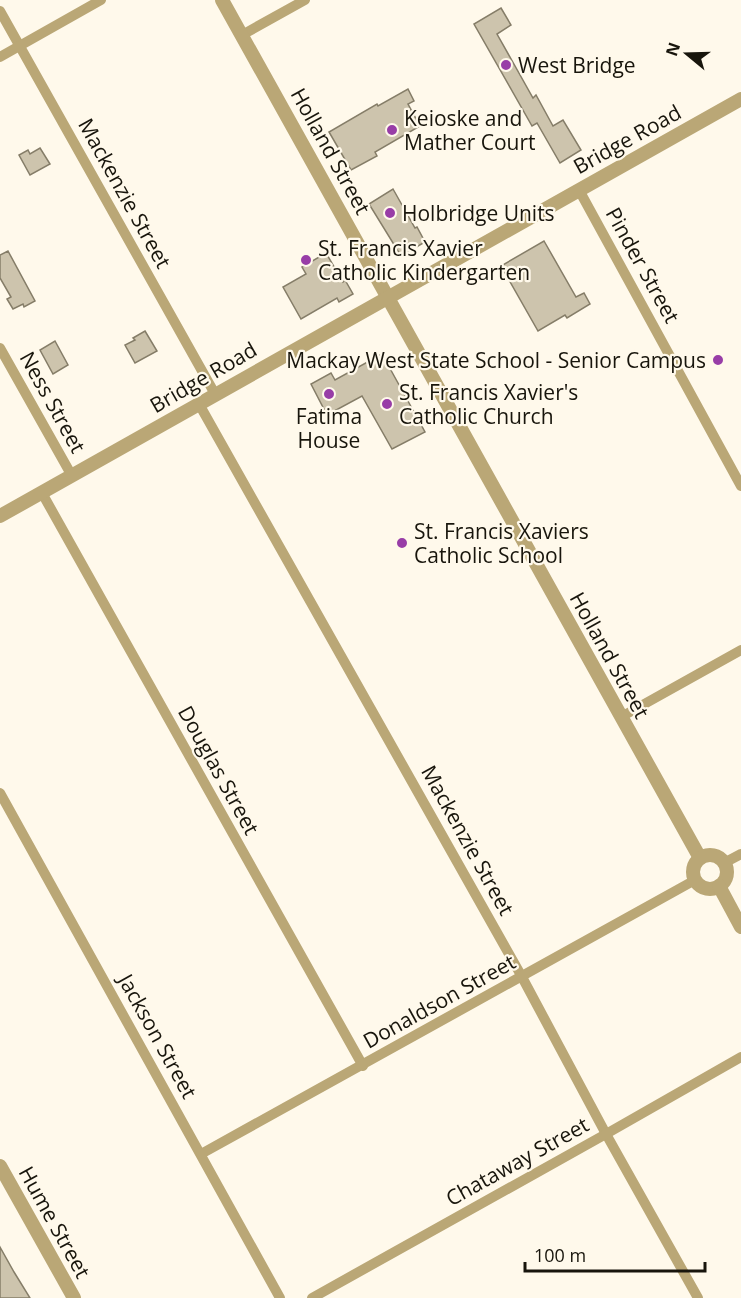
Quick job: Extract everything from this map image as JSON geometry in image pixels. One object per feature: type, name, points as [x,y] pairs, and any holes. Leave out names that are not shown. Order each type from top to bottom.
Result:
[{"type":"street","points":[[0,57],[101,0]]},
{"type":"street","name":"Holland Street","points":[[222,0],[700,858]]},
{"type":"street","points":[[242,35],[306,0]]},
{"type":"street","name":"Mackenzie Street","points":[[0,11],[215,394]]},
{"type":"street","name":"Bridge Road","points":[[0,516],[741,99]]},
{"type":"street","name":"Pinder Street","points":[[579,190],[741,486]]},
{"type":"street","name":"Ness Street","points":[[0,348],[72,476]]},
{"type":"street","name":"Mackenzie Street","points":[[199,404],[522,977],[606,1134],[698,1298]]},
{"type":"street","name":"Douglas Street","points":[[42,493],[363,1066]]},
{"type":"street","points":[[621,717],[741,650]]},
{"type":"street","name":"Jackson Street","points":[[0,793],[280,1298]]},
{"type":"street","points":[[724,863],[741,854]]},
{"type":"street","points":[[715,856],[724,863],[726,875],[723,883],[710,890],[698,885],[692,873],[700,858],[715,856]]},
{"type":"street","name":"Donaldson Street","points":[[201,1154],[694,880]]},
{"type":"street","points":[[719,886],[741,927]]},
{"type":"street","name":"Chataway Street","points":[[312,1298],[741,1058]]},
{"type":"street","name":"Hume Street","points":[[0,1166],[74,1298]]},
{"type":"building","name":"West Bridge","points":[[501,8],[511,25],[497,34],[533,98],[536,95],[553,126],[563,120],[581,150],[560,163],[537,123],[532,126],[474,24]]},
{"type":"building","name":"Keioske and Mather Court","points":[[408,89],[414,101],[408,104],[420,126],[375,152],[377,156],[351,170],[329,132]]},
{"type":"building","points":[[40,148],[50,164],[30,175],[19,155],[28,150],[30,154]]},
{"type":"building","points":[[393,189],[425,242],[401,256],[369,204]]},
{"type":"building","points":[[544,241],[576,297],[584,293],[590,304],[567,318],[565,315],[538,331],[501,266]]},
{"type":"building","points":[[8,251],[35,301],[24,307],[23,304],[13,309],[7,299],[11,297],[0,278],[0,255]]},
{"type":"building","points":[[326,253],[353,294],[339,302],[337,298],[301,319],[283,287],[306,274],[302,267]]},
{"type":"building","points":[[145,331],[157,351],[135,363],[125,345]]},
{"type":"building","points":[[55,341],[68,365],[53,374],[40,350]]},
{"type":"building","points":[[382,354],[425,432],[392,449],[362,396],[327,415],[311,384],[331,373],[335,380]]},
{"type":"building","points":[[0,1247],[14,1272],[30,1298],[0,1298]]},
{"type":"place","name":"West Bridge","points":[[506,65]]},
{"type":"place","name":"Keioske and Mather Court","points":[[392,130]]},
{"type":"place","name":"Holbridge Units","points":[[390,213]]},
{"type":"place","name":"St. Francis Xavier Catholic Kindergarten","points":[[306,260]]},
{"type":"place","name":"Mackay West State School - Senior Campus","points":[[718,360]]},
{"type":"place","name":"Fatima House","points":[[329,394]]},
{"type":"place","name":"St. Francis Xavier's Catholic Church","points":[[387,404]]},
{"type":"place","name":"St. Francis Xaviers Catholic School","points":[[402,543]]}]
